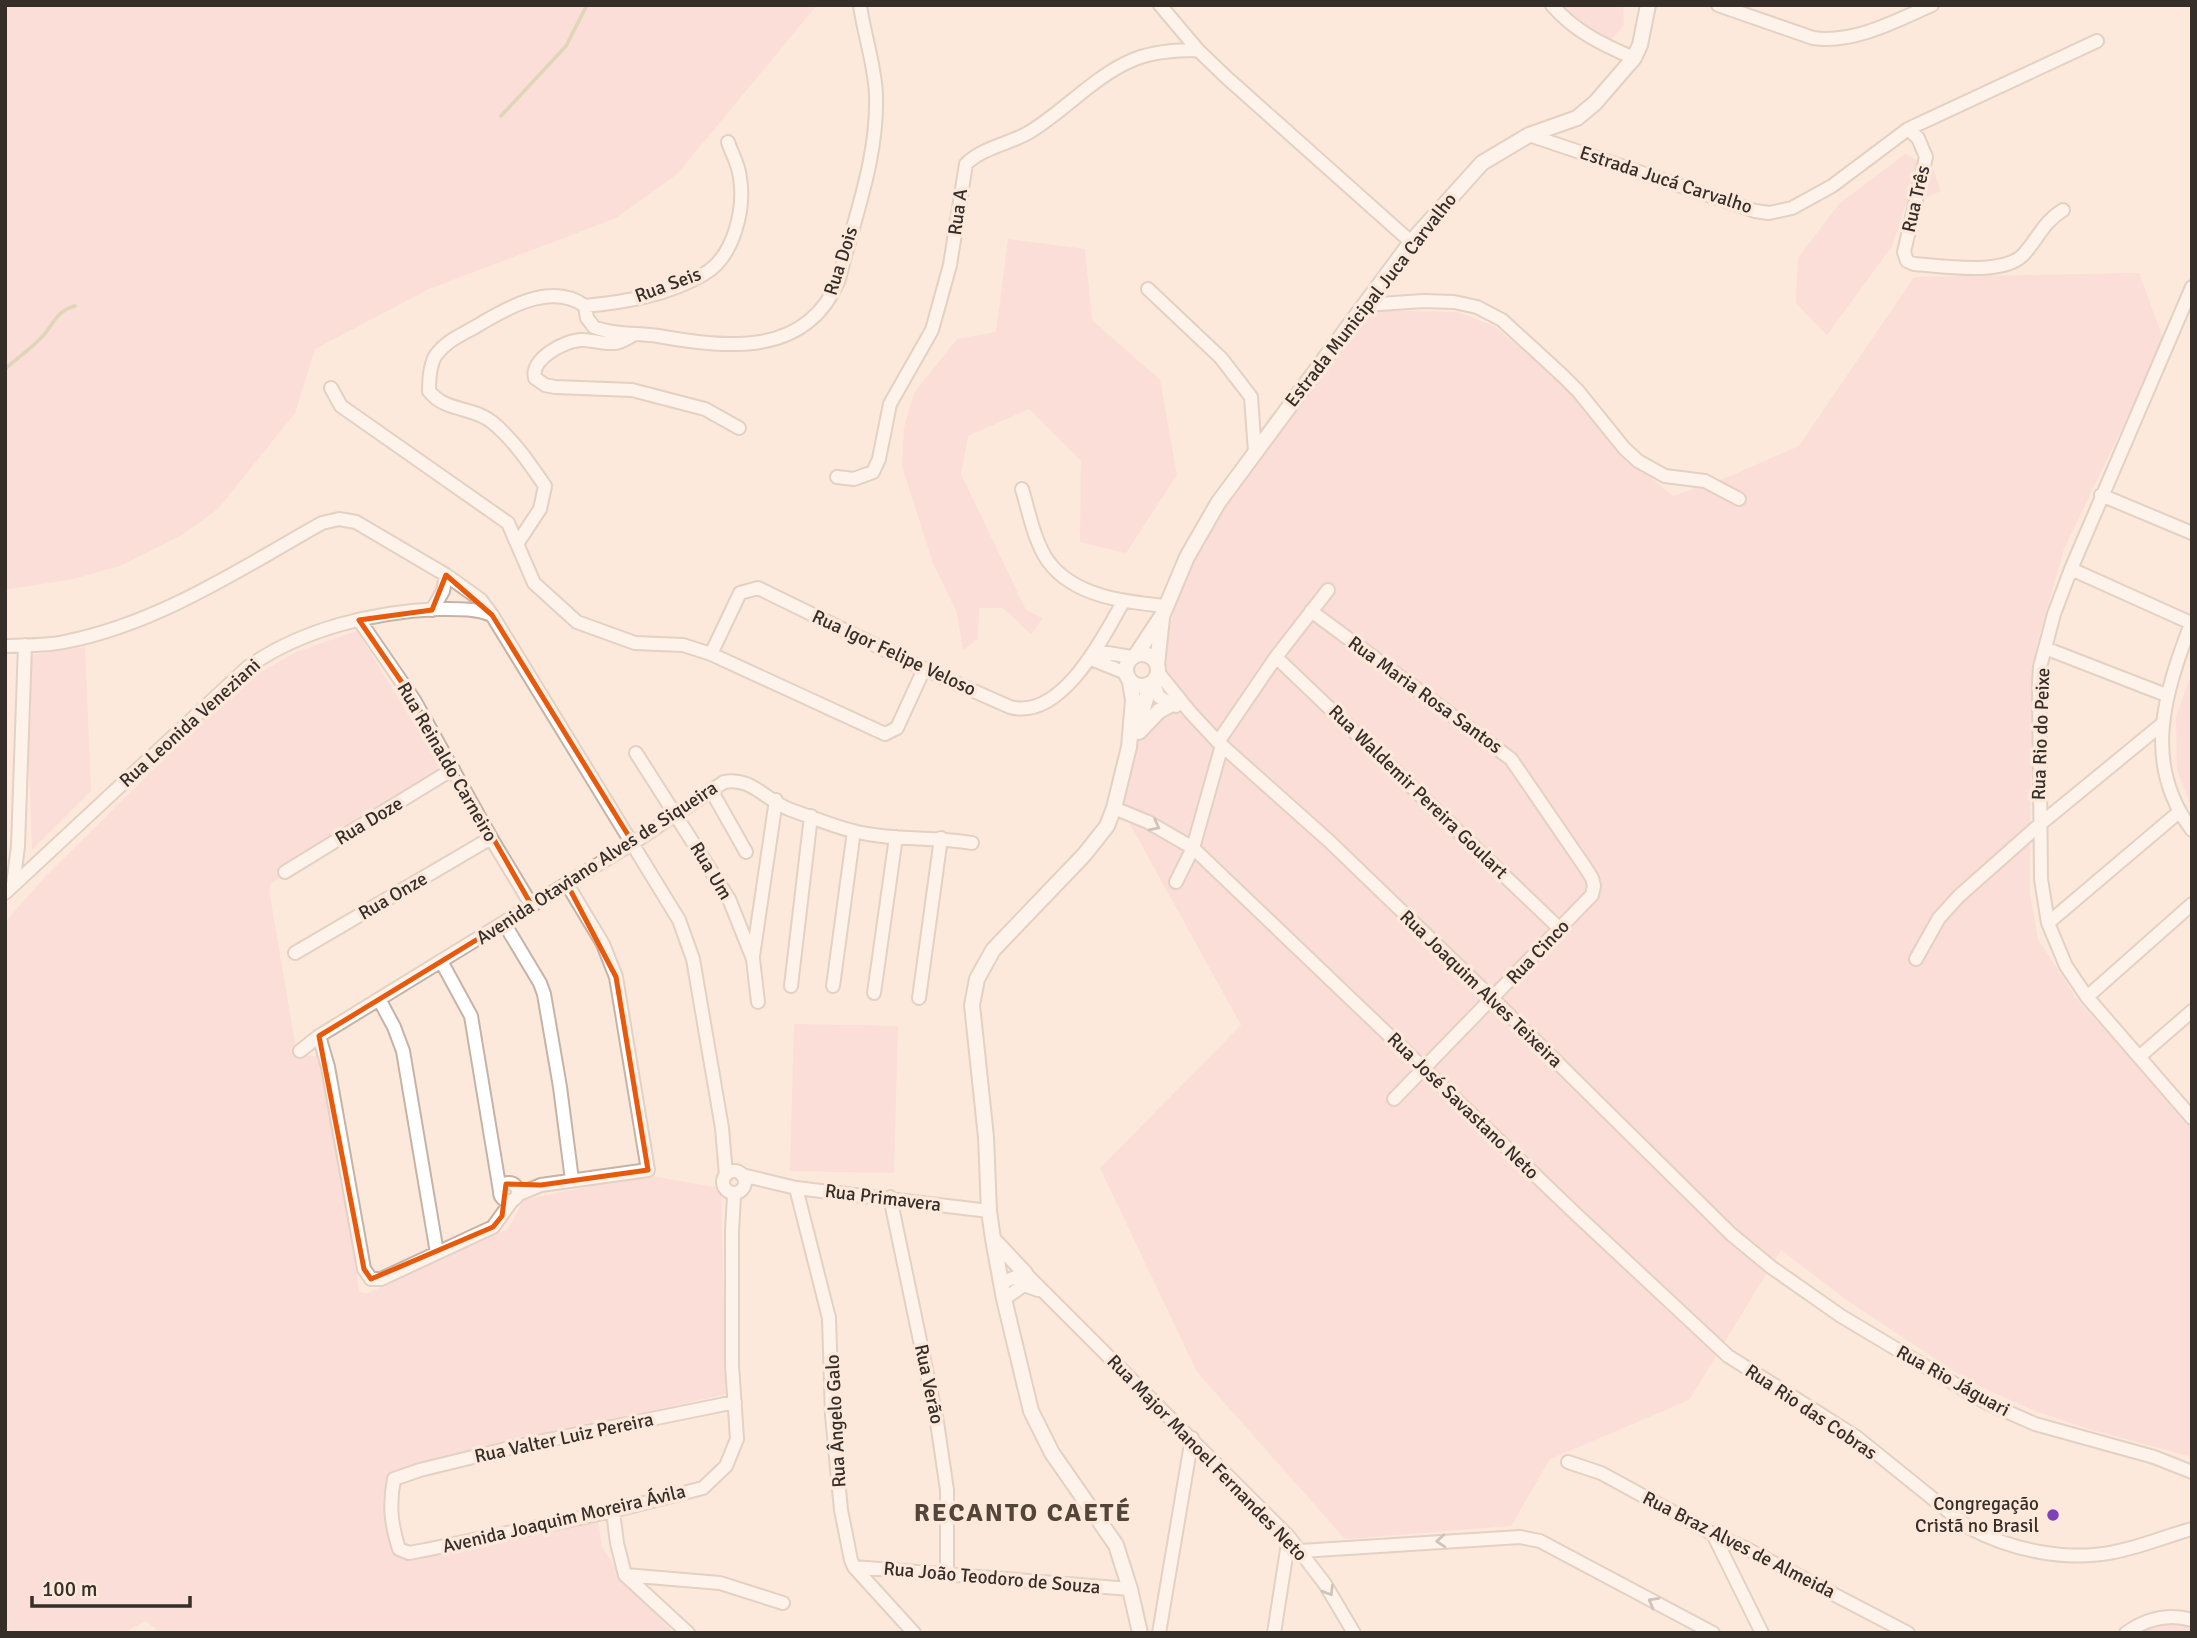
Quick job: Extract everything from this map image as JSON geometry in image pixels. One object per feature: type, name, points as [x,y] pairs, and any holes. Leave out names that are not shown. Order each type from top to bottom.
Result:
[{"type":"street","name":"Rua Dois","points":[[586,312],[594,327],[599,329],[702,344],[742,345],[760,343],[794,331],[810,321],[825,306],[838,279],[866,181],[874,140],[876,93],[860,5]]},
{"type":"street","points":[[1160,5],[1198,50],[1411,242]]},
{"type":"street","points":[[1552,5],[1567,23],[1634,58]]},
{"type":"street","name":"Estrada Municipal Juca Carvalho","points":[[1165,610],[1186,557],[1218,503],[1411,242],[1482,163],[1529,135],[1577,118],[1595,103],[1634,58],[1640,45],[1648,5]]},
{"type":"street","points":[[1718,5],[1813,38],[1826,40],[1855,36],[1932,5]]},
{"type":"street","name":"Estrada Jucá Carvalho","points":[[1529,135],[1721,200],[1769,213],[1792,208],[1832,186],[1908,129],[2097,41]]},
{"type":"street","name":"Rua A","points":[[837,477],[855,479],[873,472],[879,460],[890,404],[932,330],[936,318],[950,264],[966,164],[973,157],[1030,132],[1116,69],[1135,59],[1173,50],[1198,50]]},
{"type":"street","name":"Rua Três","points":[[1908,129],[1918,138],[1926,157],[1904,252],[1907,261],[1914,264],[1968,267],[2004,265],[2022,255],[2050,218],[2063,210]]},
{"type":"street","name":"Rua Seis","points":[[586,312],[664,291],[704,275],[720,259],[734,233],[740,205],[740,176],[728,142]]},
{"type":"street","name":"Rua Rio do Peixe","points":[[2192,287],[2101,495],[2054,614],[2040,667],[2038,704],[2042,896],[2048,923],[2066,966],[2087,997],[2192,1117]]},
{"type":"street","points":[[1148,289],[1221,358],[1251,397],[1255,452]]},
{"type":"street","points":[[517,544],[540,509],[545,486],[492,422],[473,411],[449,407],[436,401],[429,391],[434,359],[453,339],[526,301],[546,297],[564,298],[578,301],[586,312]]},
{"type":"street","points":[[1365,305],[1433,301],[1477,307],[1502,320],[1563,376],[1638,461],[1665,476],[1705,481],[1739,499]]},
{"type":"street","points":[[636,333],[617,343],[581,340],[559,348],[539,361],[534,368],[535,378],[545,385],[555,387],[632,390],[687,403],[705,409],[739,428]]},
{"type":"street","points":[[331,388],[341,406],[508,523],[534,583],[577,622],[635,643],[682,645],[711,654],[885,734],[897,728],[924,669]]},
{"type":"street","points":[[1022,489],[1042,549],[1060,574],[1088,590],[1123,602],[1165,610]]},
{"type":"street","points":[[2101,495],[2192,533]]},
{"type":"street","points":[[5,646],[61,643],[94,635],[156,612],[191,596],[323,523],[339,519],[356,522],[446,575],[481,600],[492,615],[679,920],[693,959],[722,1128],[726,1175],[723,1186],[737,1192],[745,1182],[722,1128]]},
{"type":"street","points":[[2071,569],[2191,622],[2166,695],[2161,725],[2164,763],[2179,812],[2192,830]]},
{"type":"street","points":[[432,610],[443,591],[446,575]]},
{"type":"street","name":"Rua Igor Felipe Veloso","points":[[711,654],[740,593],[758,588],[924,669],[1010,707],[1025,710],[1037,707],[1052,698],[1093,655],[1123,602]]},
{"type":"street","points":[[1176,882],[1193,848],[1220,743],[1276,657],[1328,590]]},
{"type":"street","name":"Rua Leonida Veneziani","points":[[9,889],[248,667],[269,652],[308,636],[377,615],[432,610],[479,610],[492,615]]},
{"type":"street","points":[[1133,741],[1133,700],[1126,665],[1165,610]]},
{"type":"street","points":[[1140,1633],[1121,1558],[1109,1532],[1052,1453],[1036,1423],[1004,1299],[993,1239],[986,1137],[972,1005],[974,988],[985,961],[1098,840],[1114,808],[1154,676],[1165,610]]},
{"type":"street","name":"Rua Maria Rosa Santos","points":[[1311,611],[1511,759],[1592,877],[1592,895]]},
{"type":"street","name":"Rua Reinaldo Carneiro","points":[[359,620],[414,700],[532,906]]},
{"type":"street","points":[[9,889],[18,846],[24,645]]},
{"type":"street","points":[[2045,648],[2166,695]]},
{"type":"street","points":[[1093,655],[1140,686],[1154,676]]},
{"type":"street","points":[[1093,655],[1151,657],[1159,697],[1190,712]]},
{"type":"street","name":"Rua Waldemir Pereira Goulart","points":[[1276,657],[1560,929]]},
{"type":"street","name":"Rua Joaquim Alves Teixeira","points":[[1154,676],[1220,743],[1329,841],[1493,999],[1731,1234],[1771,1268]]},
{"type":"street","points":[[1133,741],[1159,711],[1172,704]]},
{"type":"street","points":[[1916,960],[1945,909],[2039,825],[2161,725]]},
{"type":"street","name":"Rua Um","points":[[636,753],[729,899],[752,959],[758,1002]]},
{"type":"street","name":"Rua Doze","points":[[285,872],[453,769]]},
{"type":"street","name":"Avenida Otaviano Alves de Siqueira","points":[[300,1051],[319,1036],[633,843],[724,782],[733,780],[749,784],[788,809],[854,831],[972,843]]},
{"type":"street","points":[[711,790],[746,852]]},
{"type":"street","points":[[752,959],[776,800]]},
{"type":"street","name":"Rua José Savastano Neto","points":[[1114,808],[1148,822],[1193,848],[1672,1306],[1736,1362]]},
{"type":"street","points":[[2048,923],[2179,812]]},
{"type":"street","points":[[791,986],[811,816]]},
{"type":"street","points":[[833,986],[854,831]]},
{"type":"street","points":[[874,993],[895,836]]},
{"type":"street","name":"Rua Onze","points":[[295,953],[491,838]]},
{"type":"street","points":[[919,998],[942,838]]},
{"type":"street","points":[[18,846],[35,865]]},
{"type":"street","points":[[509,1192],[648,1170],[616,977],[603,944],[568,884]]},
{"type":"street","name":"Rua Cinco","points":[[1394,1099],[1592,895]]},
{"type":"street","points":[[2087,997],[2192,904]]},
{"type":"street","points":[[504,923],[544,994],[572,1180]]},
{"type":"street","points":[[319,1036],[328,1067],[364,1269],[371,1279],[376,1280],[493,1227],[502,1216],[509,1192],[496,1158],[471,1016],[441,961]]},
{"type":"street","points":[[379,999],[403,1051],[437,1253]]},
{"type":"street","points":[[2138,1057],[2192,1011]]},
{"type":"street","points":[[726,1175],[732,1171],[741,1174]]},
{"type":"street","name":"Rua Primavera","points":[[741,1174],[796,1188],[989,1211]]},
{"type":"street","name":"Rua Primavera","points":[[737,1192],[777,1185]]},
{"type":"street","name":"Rua Ângelo Galo","points":[[796,1188],[829,1318],[832,1415],[841,1510],[848,1550],[854,1567],[914,1633]]},
{"type":"street","name":"Avenida Joaquim Moreira Ávila","points":[[394,1479],[390,1502],[391,1526],[399,1549],[409,1553],[613,1511],[703,1488],[726,1466],[737,1439],[732,1271],[734,1196],[737,1192]]},
{"type":"street","name":"Rua Verão","points":[[890,1198],[937,1422],[947,1490],[947,1573]]},
{"type":"street","points":[[993,1239],[1025,1273],[1001,1283]]},
{"type":"street","name":"Rua Rio Jáguari","points":[[1771,1268],[1841,1316],[2010,1415],[2154,1457],[2192,1472]]},
{"type":"street","name":"Rua Major Manoel Fernandes Neto","points":[[1025,1273],[1192,1438],[1301,1551],[1325,1584],[1354,1633]]},
{"type":"street","points":[[1004,1299],[1024,1285],[1044,1294]]},
{"type":"street","name":"Rua Rio das Cobras","points":[[1736,1362],[1855,1436],[1968,1527],[1989,1538],[2033,1550],[2088,1555],[2125,1550],[2192,1529]]},
{"type":"street","name":"Rua Valter Luiz Pereira","points":[[394,1479],[514,1447],[734,1402]]},
{"type":"street","points":[[1159,1633],[1192,1438]]},
{"type":"street","name":"Rua Braz Alves de Almeida","points":[[1568,1462],[1601,1472],[1713,1534],[1908,1633]]},
{"type":"street","points":[[613,1511],[625,1575],[688,1633]]},
{"type":"street","points":[[1713,1534],[1762,1633]]},
{"type":"street","points":[[1301,1551],[1520,1536],[1540,1541],[1713,1633]]},
{"type":"street","points":[[1274,1633],[1289,1538]]},
{"type":"street","name":"Rua João Teodoro de Souza","points":[[854,1567],[1130,1589]]},
{"type":"street","points":[[625,1575],[720,1583],[783,1603]]},
{"type":"street","points":[[2126,1633],[2152,1620],[2168,1617],[2192,1620]]},
{"type":"highlighted area","points":[[446,575],[492,615],[633,843],[567,884],[616,977],[648,1170],[541,1185],[506,1184],[502,1216],[493,1227],[371,1279],[364,1269],[319,1036],[532,906],[414,700],[359,620],[432,610]]},
{"type":"shaded area","points":[[5,5],[817,5],[677,174],[616,218],[429,289],[315,349],[295,413],[218,509],[182,535],[120,566],[73,579],[5,590]]},
{"type":"shaded area","points":[[1553,5],[1623,5],[1624,25],[1605,46]]},
{"type":"shaded area","points":[[1905,154],[1933,169],[1941,191],[1905,206],[1892,246],[1827,335],[1796,303],[1798,258],[1839,204]]},
{"type":"shaded area","points":[[1008,239],[1085,249],[1092,320],[1160,380],[1177,475],[1126,553],[1080,542],[1081,461],[1029,409],[968,436],[961,474],[1026,610],[1043,618],[1031,634],[1003,608],[979,608],[978,639],[963,650],[957,613],[933,563],[902,466],[904,428],[914,393],[957,339],[996,332]]},
{"type":"shaded area","points":[[2139,273],[2164,341],[2064,549],[2036,648],[2030,894],[2038,939],[2076,998],[2192,1128],[2192,1457],[2092,1430],[2030,1409],[1969,1381],[1848,1301],[1781,1250],[1689,1400],[1550,1459],[1511,1526],[1345,1539],[1197,1372],[1100,1168],[1241,1025],[1120,806],[1138,731],[1164,657],[1174,609],[1190,558],[1221,506],[1370,310],[1458,312],[1494,326],[1572,391],[1609,442],[1673,496],[1728,477],[1799,446],[1914,277]]},
{"type":"shaded area","points":[[357,631],[441,768],[271,884],[269,890],[297,1055],[323,1057],[359,1291],[366,1294],[508,1229],[524,1200],[645,1175],[721,1188],[726,1394],[390,1472],[384,1494],[388,1532],[396,1553],[410,1558],[598,1521],[602,1546],[621,1579],[674,1633],[160,1633],[146,1621],[123,1633],[5,1633],[5,922],[46,876],[237,686],[296,652]]},
{"type":"shaded area","points":[[85,647],[91,791],[32,850],[25,656]]},
{"type":"shaded area","points":[[2192,672],[2192,809],[2177,770],[2176,717]]},
{"type":"shaded area","points":[[794,1024],[898,1026],[894,1173],[790,1171]]},
{"type":"shaded area","points":[[2192,1621],[2192,1633],[2134,1633],[2150,1625]]},
{"type":"waterway","points":[[501,116],[566,46],[587,5]]},
{"type":"waterway","points":[[5,369],[39,340],[63,312],[75,306]]},
{"type":"place","name":"Congregação Cristã no Brasil","points":[[2053,1515]]},
{"type":"district","name":"RECANTO CAETÉ","points":[[1023,1513]]}]
